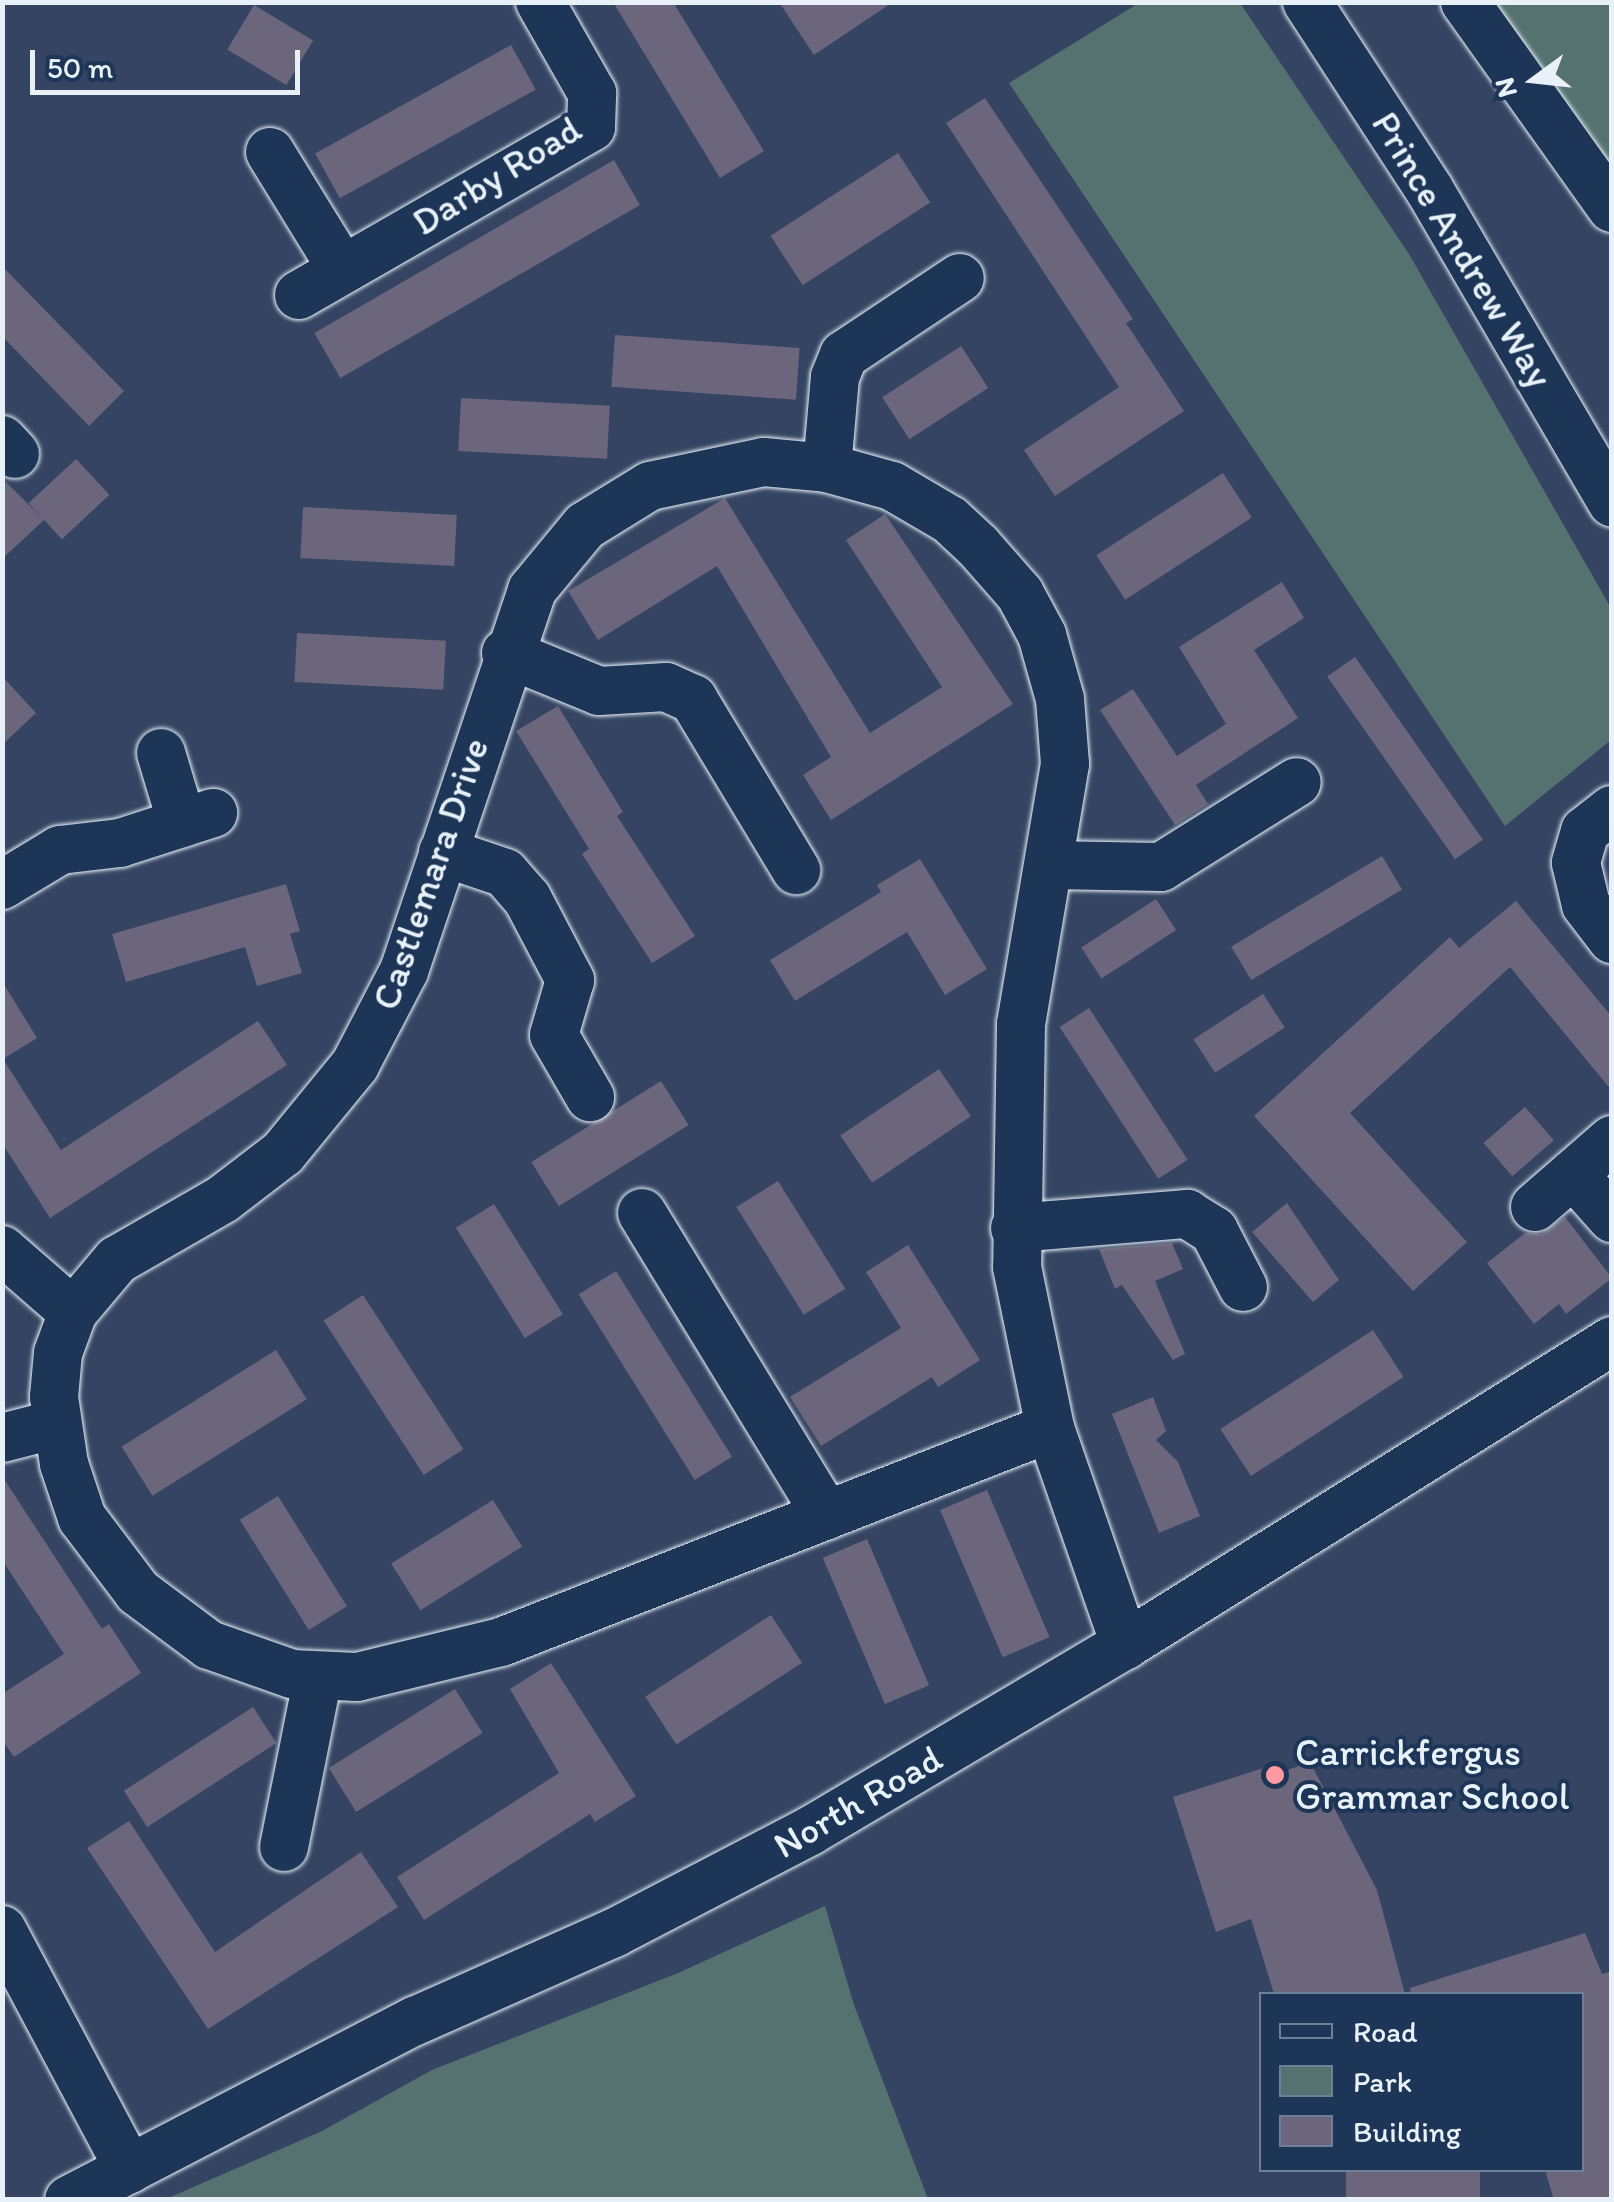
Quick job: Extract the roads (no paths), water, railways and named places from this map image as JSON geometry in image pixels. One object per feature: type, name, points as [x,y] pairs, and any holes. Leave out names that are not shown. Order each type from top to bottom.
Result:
[{"type":"street","name":"Darby Road","points":[[299,294],[591,127],[592,93],[540,2]]},
{"type":"street","name":"Prince Andrew Way","points":[[1307,2],[1429,189],[1610,495]]},
{"type":"street","points":[[1465,2],[1612,208]]},
{"type":"street","points":[[270,152],[342,269]]},
{"type":"street","points":[[827,468],[842,359],[960,278]]},
{"type":"street","name":"Castlemara Drive","points":[[1050,1428],[474,1652],[377,1674],[318,1677],[225,1653],[138,1592],[87,1527],[56,1424],[56,1366],[73,1312],[118,1260],[223,1199],[306,1131],[389,1005],[444,852],[506,653],[552,558],[628,497],[672,478],[745,463],[827,468],[892,486],[950,520],[1000,569],[1031,614],[1055,678],[1064,742],[1049,865],[1022,1013],[1015,1228],[1025,1320],[1050,1428],[1125,1645]]},
{"type":"street","points":[[506,653],[599,690],[666,687],[693,698],[796,870]]},
{"type":"street","points":[[2,885],[66,848],[110,846],[198,818],[161,753]]},
{"type":"street","points":[[1049,865],[1165,866],[1298,782]]},
{"type":"street","points":[[1612,810],[1585,831],[1576,863],[1586,905],[1612,939]]},
{"type":"street","points":[[444,852],[504,873],[527,898],[570,980],[554,1035],[590,1097]]},
{"type":"street","points":[[1535,1207],[1612,1140]]},
{"type":"street","points":[[1572,1174],[1612,1218]]},
{"type":"street","points":[[642,1213],[826,1515]]},
{"type":"street","points":[[1015,1228],[1187,1214],[1214,1230],[1243,1287]]},
{"type":"street","points":[[2,1250],[73,1312]]},
{"type":"street","name":"North Road","points":[[69,2200],[415,2021],[706,1888],[1125,1645],[1612,1341]]},
{"type":"street","points":[[2,1438],[56,1424]]},
{"type":"street","points":[[284,1848],[318,1677]]},
{"type":"street","points":[[2,1930],[129,2169]]},
{"type":"place","name":"Carrickfergus Grammar School","points":[[1275,1775]]}]
